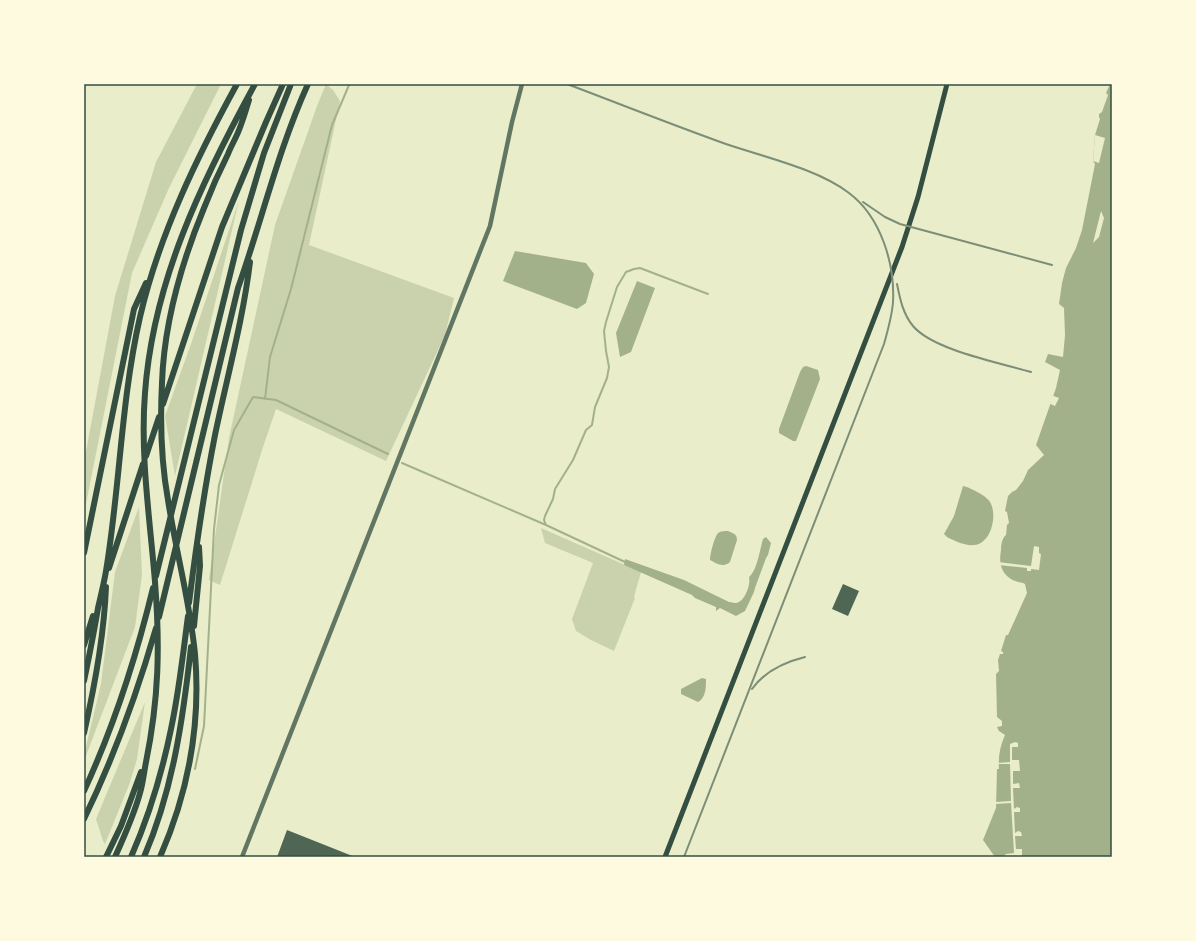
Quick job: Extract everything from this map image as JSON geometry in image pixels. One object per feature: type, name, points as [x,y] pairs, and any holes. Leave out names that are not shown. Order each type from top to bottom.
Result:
[{"type":"highway","points":[[84,553],[134,309],[156,261],[192,174],[237,84]]},
{"type":"highway","points":[[84,645],[188,326],[225,220],[283,84]]},
{"type":"highway","points":[[84,791],[112,723],[136,654],[242,224],[269,139],[291,84]]},
{"type":"highway","points":[[84,819],[121,734],[150,649],[169,578],[238,288],[278,160],[308,84]]},
{"type":"highway","points":[[160,857],[177,813],[187,775],[193,736],[196,696],[195,655],[192,630],[168,500],[162,450],[161,420],[163,368],[167,331],[175,293],[187,254],[219,173],[239,131],[254,85]]},
{"type":"highway","points":[[115,857],[140,793],[156,705],[158,656],[155,587],[147,501],[144,434],[144,400],[151,342],[160,302],[173,258],[218,154],[254,85]]},
{"type":"highway","points":[[131,857],[154,794],[170,735],[180,676],[199,530],[215,436],[246,291],[251,250]]},
{"type":"highway","points":[[84,681],[106,571],[125,409],[135,342],[156,261]]},
{"type":"highway","points":[[144,857],[165,800],[181,732],[200,566],[199,530]]},
{"type":"highway","points":[[84,733],[94,685],[101,640],[105,607],[106,571]]},
{"type":"highway","points":[[106,857],[121,826],[147,760]]},
{"type":"main road","points":[[664,857],[900,253],[918,197],[947,84]]},
{"type":"street","points":[[242,857],[490,226],[512,122],[522,84]]},
{"type":"shaded area","points":[[197,84],[221,84],[169,188],[132,273],[84,514],[84,462],[115,296],[156,162]]},
{"type":"shaded area","points":[[326,84],[333,90],[340,101],[309,245],[454,298],[445,335],[386,461],[276,409],[220,585],[209,580],[229,438],[275,225]]},
{"type":"shaded area","points":[[1110,84],[1112,84],[1112,857],[995,857],[983,840],[996,808],[997,769],[999,769],[1000,752],[1005,735],[999,731],[997,727],[1002,726],[1002,721],[997,717],[996,674],[999,671],[998,660],[1000,654],[1003,654],[1001,651],[1006,635],[1008,635],[1027,593],[1025,584],[1014,581],[1002,570],[1000,558],[1002,544],[1006,535],[1007,525],[1009,523],[1007,512],[1005,511],[1008,496],[1016,490],[1023,481],[1028,470],[1044,455],[1036,445],[1056,388],[1060,370],[1045,362],[1048,354],[1063,357],[1065,335],[1064,308],[1059,304],[1062,283],[1066,268],[1076,248],[1082,230],[1095,164],[1093,161],[1095,135],[1100,119],[1099,114],[1102,112],[1108,95],[1106,93]]},
{"type":"shaded area","points":[[239,200],[175,476],[165,416],[191,344]]},
{"type":"shaded area","points":[[515,251],[586,263],[594,274],[586,303],[577,309],[503,281]]},
{"type":"shaded area","points":[[637,281],[655,288],[631,352],[620,357],[616,333]]},
{"type":"shaded area","points":[[806,366],[818,370],[820,379],[796,441],[793,441],[779,433],[779,429],[800,372],[803,367]]},
{"type":"shaded area","points":[[963,486],[985,497],[990,502],[992,508],[993,521],[989,534],[985,540],[974,545],[960,543],[944,534],[954,516]]},
{"type":"shaded area","points":[[139,507],[142,575],[135,627],[84,761],[84,755],[101,684],[115,572]]},
{"type":"shaded area","points":[[541,528],[641,572],[635,598],[614,651],[576,631],[572,619],[593,563],[545,543]]},
{"type":"shaded area","points":[[728,531],[735,535],[737,540],[730,562],[725,565],[720,565],[710,560],[711,550],[718,533]]},
{"type":"shaded area","points":[[766,537],[771,543],[754,592],[745,611],[736,616],[720,608],[716,611],[716,607],[695,598],[692,595],[624,565],[625,559],[684,580],[729,602],[736,603],[742,600],[747,592],[749,577],[756,565],[763,539]]},
{"type":"shaded area","points":[[702,678],[706,679],[706,685],[703,698],[701,700],[698,702],[681,694],[681,689]]},
{"type":"shaded area","points":[[145,702],[137,759],[129,785],[105,844],[96,819]]},
{"type":"pier","points":[[1095,135],[1105,138],[1099,163],[1093,161]]},
{"type":"pier","points":[[1101,211],[1104,218],[1099,237],[1093,243]]},
{"type":"pier","points":[[1051,395],[1059,398],[1055,406],[1048,403]]},
{"type":"pier","points":[[1034,546],[1039,547],[1039,553],[1041,554],[1039,570],[1031,569],[1031,571],[1027,571],[1027,568],[998,565],[998,562],[1031,566]]},
{"type":"pier","points":[[1015,742],[1018,743],[1018,747],[1012,747],[1012,760],[1019,760],[1020,771],[1013,771],[1013,784],[1019,783],[1020,788],[1013,788],[1014,809],[1017,807],[1020,808],[1020,812],[1014,812],[1015,833],[1018,831],[1021,832],[1022,836],[1015,836],[1016,849],[1022,849],[1022,857],[1003,857],[1006,854],[1014,853],[1011,803],[995,804],[995,802],[1011,801],[1010,764],[997,763],[1010,762],[1010,744]]},
{"type":"building","points":[[843,584],[859,591],[848,616],[832,609]]},
{"type":"building","points":[[287,830],[355,857],[277,857]]},
{"type":"waterway","points":[[265,399],[270,357],[291,289],[332,125],[349,85]]},
{"type":"waterway","points":[[625,562],[546,525],[544,520],[545,516],[553,499],[555,489],[573,460],[586,430],[592,425],[595,407],[607,378],[609,367],[604,331],[617,287],[626,272],[640,268],[708,294]]},
{"type":"waterway","points":[[195,769],[204,726],[214,529],[219,485],[234,430],[253,397],[276,400],[388,454]]},
{"type":"waterway","points":[[402,463],[546,525]]},
{"type":"railway","points":[[567,84],[726,144],[806,170],[836,185],[849,193],[870,215],[884,242],[891,272],[893,302],[890,323],[884,344],[684,857]]},
{"type":"railway","points":[[863,202],[885,217],[900,224],[1052,265]]},
{"type":"railway","points":[[897,284],[904,311],[913,326],[923,334],[936,342],[968,355],[1031,372]]},
{"type":"railway","points":[[752,689],[757,683],[776,668],[805,657]]}]
